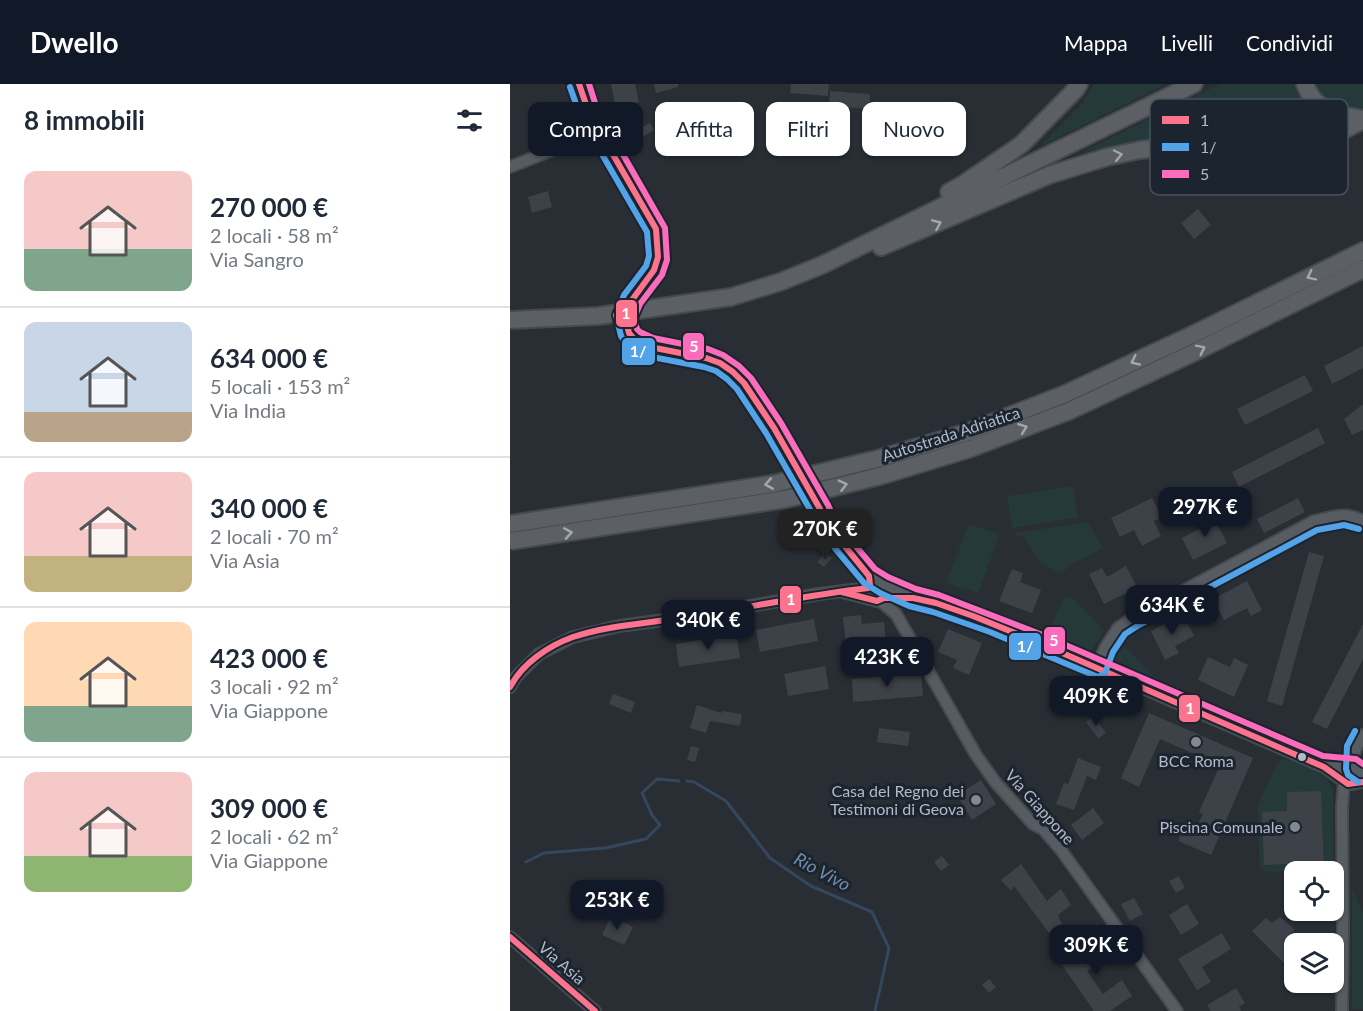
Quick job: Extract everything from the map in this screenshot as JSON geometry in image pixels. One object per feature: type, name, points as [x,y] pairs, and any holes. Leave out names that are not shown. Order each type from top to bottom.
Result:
[{"type":"highway","points":[[822,265],[834,253],[962,185],[1022,144],[1079,84]]},
{"type":"highway","points":[[1163,99],[1194,84]]},
{"type":"highway","points":[[1305,84],[1315,99]]},
{"type":"highway","points":[[510,320],[598,316],[731,297],[780,282],[822,265],[1150,105]]},
{"type":"highway","points":[[1348,117],[1363,120]]},
{"type":"highway","points":[[1348,128],[1363,120]]},
{"type":"highway","points":[[822,265],[889,244],[1049,175],[1107,157],[1150,149]]},
{"type":"highway","name":"Autostrada Adriatica","points":[[510,541],[786,500],[880,476],[968,440],[1205,329],[1363,251]]},
{"type":"highway","name":"Autostrada Adriatica","points":[[510,524],[773,484],[968,440],[1069,411],[1363,269]]},
{"type":"street","points":[[579,84],[585,102]]},
{"type":"street","points":[[510,167],[538,156]]},
{"type":"street","points":[[614,156],[656,229],[658,257],[654,270],[632,300],[625,317],[629,333],[634,339],[650,347],[720,363],[744,383],[779,436],[826,523],[874,583],[886,591],[879,600]]},
{"type":"street","points":[[1097,668],[1105,648],[1118,628],[1134,617],[1314,521],[1343,514],[1363,521]]},
{"type":"street","points":[[874,583],[868,596],[879,600]]},
{"type":"street","points":[[510,687],[515,678],[539,654],[573,637],[619,626],[842,592],[874,583],[993,624],[1324,766],[1351,782]]},
{"type":"street","points":[[842,592],[879,600],[913,598]]},
{"type":"street","points":[[896,615],[894,608],[898,598]]},
{"type":"street","name":"Via Giappone","points":[[879,600],[896,615],[976,755],[996,783],[1033,824],[1043,829],[1060,850],[1177,1011]]},
{"type":"street","points":[[1354,770],[1356,748],[1363,735]]},
{"type":"street","points":[[1324,766],[1354,770]]},
{"type":"street","points":[[1351,782],[1342,773],[1354,770]]},
{"type":"street","points":[[1342,1011],[1342,807],[1351,782]]},
{"type":"street","name":"Via Asia","points":[[510,937],[595,1011]]},
{"type":"shaded area","points":[[1094,84],[1166,84],[1041,146],[1082,104]]},
{"type":"shaded area","points":[[1220,84],[1299,84],[1305,99],[1190,99]]},
{"type":"shaded area","points":[[1312,84],[1363,84],[1363,109],[1355,112],[1348,110],[1348,99],[1323,99]]},
{"type":"shaded area","points":[[1150,118],[1150,139],[1080,153]]},
{"type":"shaded area","points":[[1073,486],[1078,517],[1012,528],[1007,496]]},
{"type":"shaded area","points":[[1087,522],[1104,548],[1070,565],[1062,573],[1041,564],[1023,536],[1016,536],[1015,533]]},
{"type":"shaded area","points":[[969,524],[1000,534],[978,593],[946,583]]},
{"type":"shaded area","points":[[1070,596],[1104,630],[1093,649],[1089,650],[1048,633],[1063,599]]},
{"type":"shaded area","points":[[1120,641],[1152,675],[1151,677],[1114,660],[1112,653]]},
{"type":"shaded area","name":"Piscina Comunale","points":[[1282,759],[1299,763],[1326,778],[1331,786],[1333,791],[1333,861],[1284,861],[1284,871],[1262,871],[1260,868],[1257,807],[1277,763]]},
{"type":"shaded area","points":[[1352,888],[1363,913],[1363,1009],[1352,1009]]},
{"type":"building","points":[[611,84],[635,84],[639,102],[615,102]]},
{"type":"building","points":[[654,84],[678,84],[678,87],[656,93]]},
{"type":"building","points":[[791,84],[829,84],[828,96],[790,93]]},
{"type":"building","points":[[830,91],[870,94],[869,102],[862,102],[862,108],[850,108],[850,102],[829,102]]},
{"type":"building","points":[[650,123],[654,130],[644,136],[643,127]]},
{"type":"building","points":[[548,191],[552,207],[532,213],[528,197]]},
{"type":"building","points":[[1198,209],[1211,225],[1194,239],[1181,223]]},
{"type":"building","points":[[1363,346],[1363,368],[1332,384],[1324,366]]},
{"type":"building","points":[[1305,375],[1313,391],[1245,425],[1237,409]]},
{"type":"building","points":[[1363,404],[1363,430],[1352,435],[1344,419]]},
{"type":"building","points":[[1318,428],[1325,443],[1239,487],[1232,472]]},
{"type":"building","points":[[1152,498],[1162,517],[1154,521],[1161,536],[1142,546],[1134,530],[1120,537],[1111,518]]},
{"type":"building","points":[[1298,498],[1305,512],[1264,533],[1257,519]]},
{"type":"building","points":[[1212,514],[1227,543],[1193,560],[1182,538],[1203,527],[1200,520]]},
{"type":"building","points":[[1309,552],[1324,556],[1282,706],[1267,701]]},
{"type":"building","points":[[825,553],[832,558],[824,567],[817,562]]},
{"type":"building","points":[[1126,566],[1138,589],[1104,604],[1089,574],[1102,568],[1107,577]]},
{"type":"building","points":[[1012,569],[1023,573],[1020,582],[1041,590],[1032,613],[999,601]]},
{"type":"building","points":[[1247,581],[1262,610],[1251,616],[1247,608],[1224,620],[1213,599]]},
{"type":"building","points":[[1183,614],[1194,636],[1175,646],[1179,653],[1165,660],[1151,631]]},
{"type":"building","points":[[861,615],[862,624],[884,622],[886,646],[865,648],[866,653],[847,655],[843,617]]},
{"type":"building","points":[[814,619],[818,641],[760,652],[756,630]]},
{"type":"building","points":[[1363,624],[1363,659],[1327,729],[1312,722]]},
{"type":"building","points":[[948,629],[982,643],[969,675],[953,668],[957,660],[938,652]]},
{"type":"building","points":[[736,634],[740,658],[679,667],[676,644]]},
{"type":"building","points":[[1208,657],[1230,667],[1234,658],[1248,665],[1234,697],[1198,680]]},
{"type":"building","points":[[825,666],[829,689],[788,696],[784,674]]},
{"type":"building","points":[[921,674],[923,696],[853,702],[852,679]]},
{"type":"building","points":[[613,694],[635,702],[631,713],[609,704]]},
{"type":"building","points":[[697,705],[721,713],[722,711],[742,714],[740,726],[710,721],[706,733],[690,728]]},
{"type":"building","points":[[1149,713],[1253,758],[1211,855],[1178,841],[1186,823],[1196,828],[1203,814],[1199,812],[1220,765],[1160,739],[1139,787],[1121,778]]},
{"type":"building","points":[[1093,716],[1106,733],[1098,738],[1086,722]]},
{"type":"building","points":[[879,728],[910,732],[908,746],[877,742]]},
{"type":"building","points":[[691,746],[699,748],[695,762],[687,760]]},
{"type":"building","points":[[1078,758],[1101,767],[1096,780],[1087,776],[1074,810],[1056,804],[1064,783],[1068,784]]},
{"type":"building","name":"Casa del Regno dei Testimoni di Geova","points":[[981,780],[996,804],[972,820],[957,795]]},
{"type":"building","points":[[1321,791],[1324,861],[1284,861],[1284,864],[1264,865],[1262,812],[1287,811],[1287,792]]},
{"type":"building","points":[[1093,808],[1104,823],[1082,840],[1071,825]]},
{"type":"building","points":[[942,856],[949,865],[941,871],[934,862]]},
{"type":"building","points":[[1021,864],[1047,901],[1061,889],[1071,905],[1058,915],[1062,924],[1049,933],[1014,886],[1011,891],[1001,880]]},
{"type":"building","points":[[1179,876],[1185,888],[1176,893],[1169,881]]},
{"type":"building","points":[[1134,898],[1143,914],[1130,921],[1121,904]]},
{"type":"building","points":[[1187,904],[1199,924],[1181,935],[1169,915]]},
{"type":"building","points":[[611,916],[633,927],[624,945],[602,935]]},
{"type":"building","points":[[1280,917],[1295,930],[1292,933],[1284,933],[1284,963],[1252,931],[1266,918],[1272,923]]},
{"type":"building","points":[[1222,933],[1231,949],[1202,967],[1211,982],[1197,990],[1178,959]]},
{"type":"building","points":[[1109,934],[1119,950],[1087,971],[1103,994],[1122,980],[1132,996],[1110,1011],[1094,1011],[1062,965]]},
{"type":"building","points":[[989,979],[996,987],[989,993],[982,985]]},
{"type":"building","points":[[1236,988],[1245,1003],[1239,1007],[1241,1011],[1211,1011],[1207,1005]]},
{"type":"waterway","name":"Rio Vivo","points":[[526,862],[544,853],[605,848],[646,839],[660,825],[652,815],[642,793],[657,779],[679,781]]},
{"type":"waterway","name":"Rio Vivo","points":[[687,781],[694,782],[726,801],[770,858],[811,886],[872,912],[889,948],[875,1011]]},
{"type":"transit line","name":"1","points":[[510,687],[515,678],[537,656],[564,641],[587,633],[868,588],[870,585],[869,576],[826,523],[774,428],[744,383],[720,363],[650,347],[634,339],[629,333],[625,317],[632,300],[654,270],[658,257],[656,229],[589,113],[579,84]]},
{"type":"transit line","name":"5","points":[[589,84],[597,109],[665,228],[667,260],[662,275],[640,304],[634,318],[637,329],[653,338],[708,349],[723,355],[751,378],[781,423],[834,518],[875,569],[916,589],[939,595],[1040,634],[1323,756],[1356,759],[1363,764]]},
{"type":"transit line","name":"1/","points":[[570,87],[581,118],[647,232],[649,256],[646,266],[624,295],[616,315],[621,336],[627,345],[647,356],[704,367],[716,371],[727,379],[737,389],[766,433],[812,513],[818,528],[864,583],[880,593],[909,606],[990,632],[1098,677],[1105,673],[1113,652],[1125,634],[1139,625],[1317,530],[1344,525],[1359,529]]},
{"type":"transit line","name":"1","points":[[842,592],[877,601],[884,598],[913,598],[936,603],[973,616],[1324,767],[1348,784],[1363,782]]},
{"type":"transit line","name":"1/","points":[[1355,731],[1347,746],[1346,769],[1348,775],[1358,782]]},
{"type":"transit line","name":"1","points":[[510,937],[595,1011]]},
{"type":"place","name":"BCC Roma","points":[[1196,742]]},
{"type":"place","name":"Casa del Regno dei Testimoni di Geova","points":[[976,800]]},
{"type":"place","name":"Piscina Comunale","points":[[1295,827]]}]
